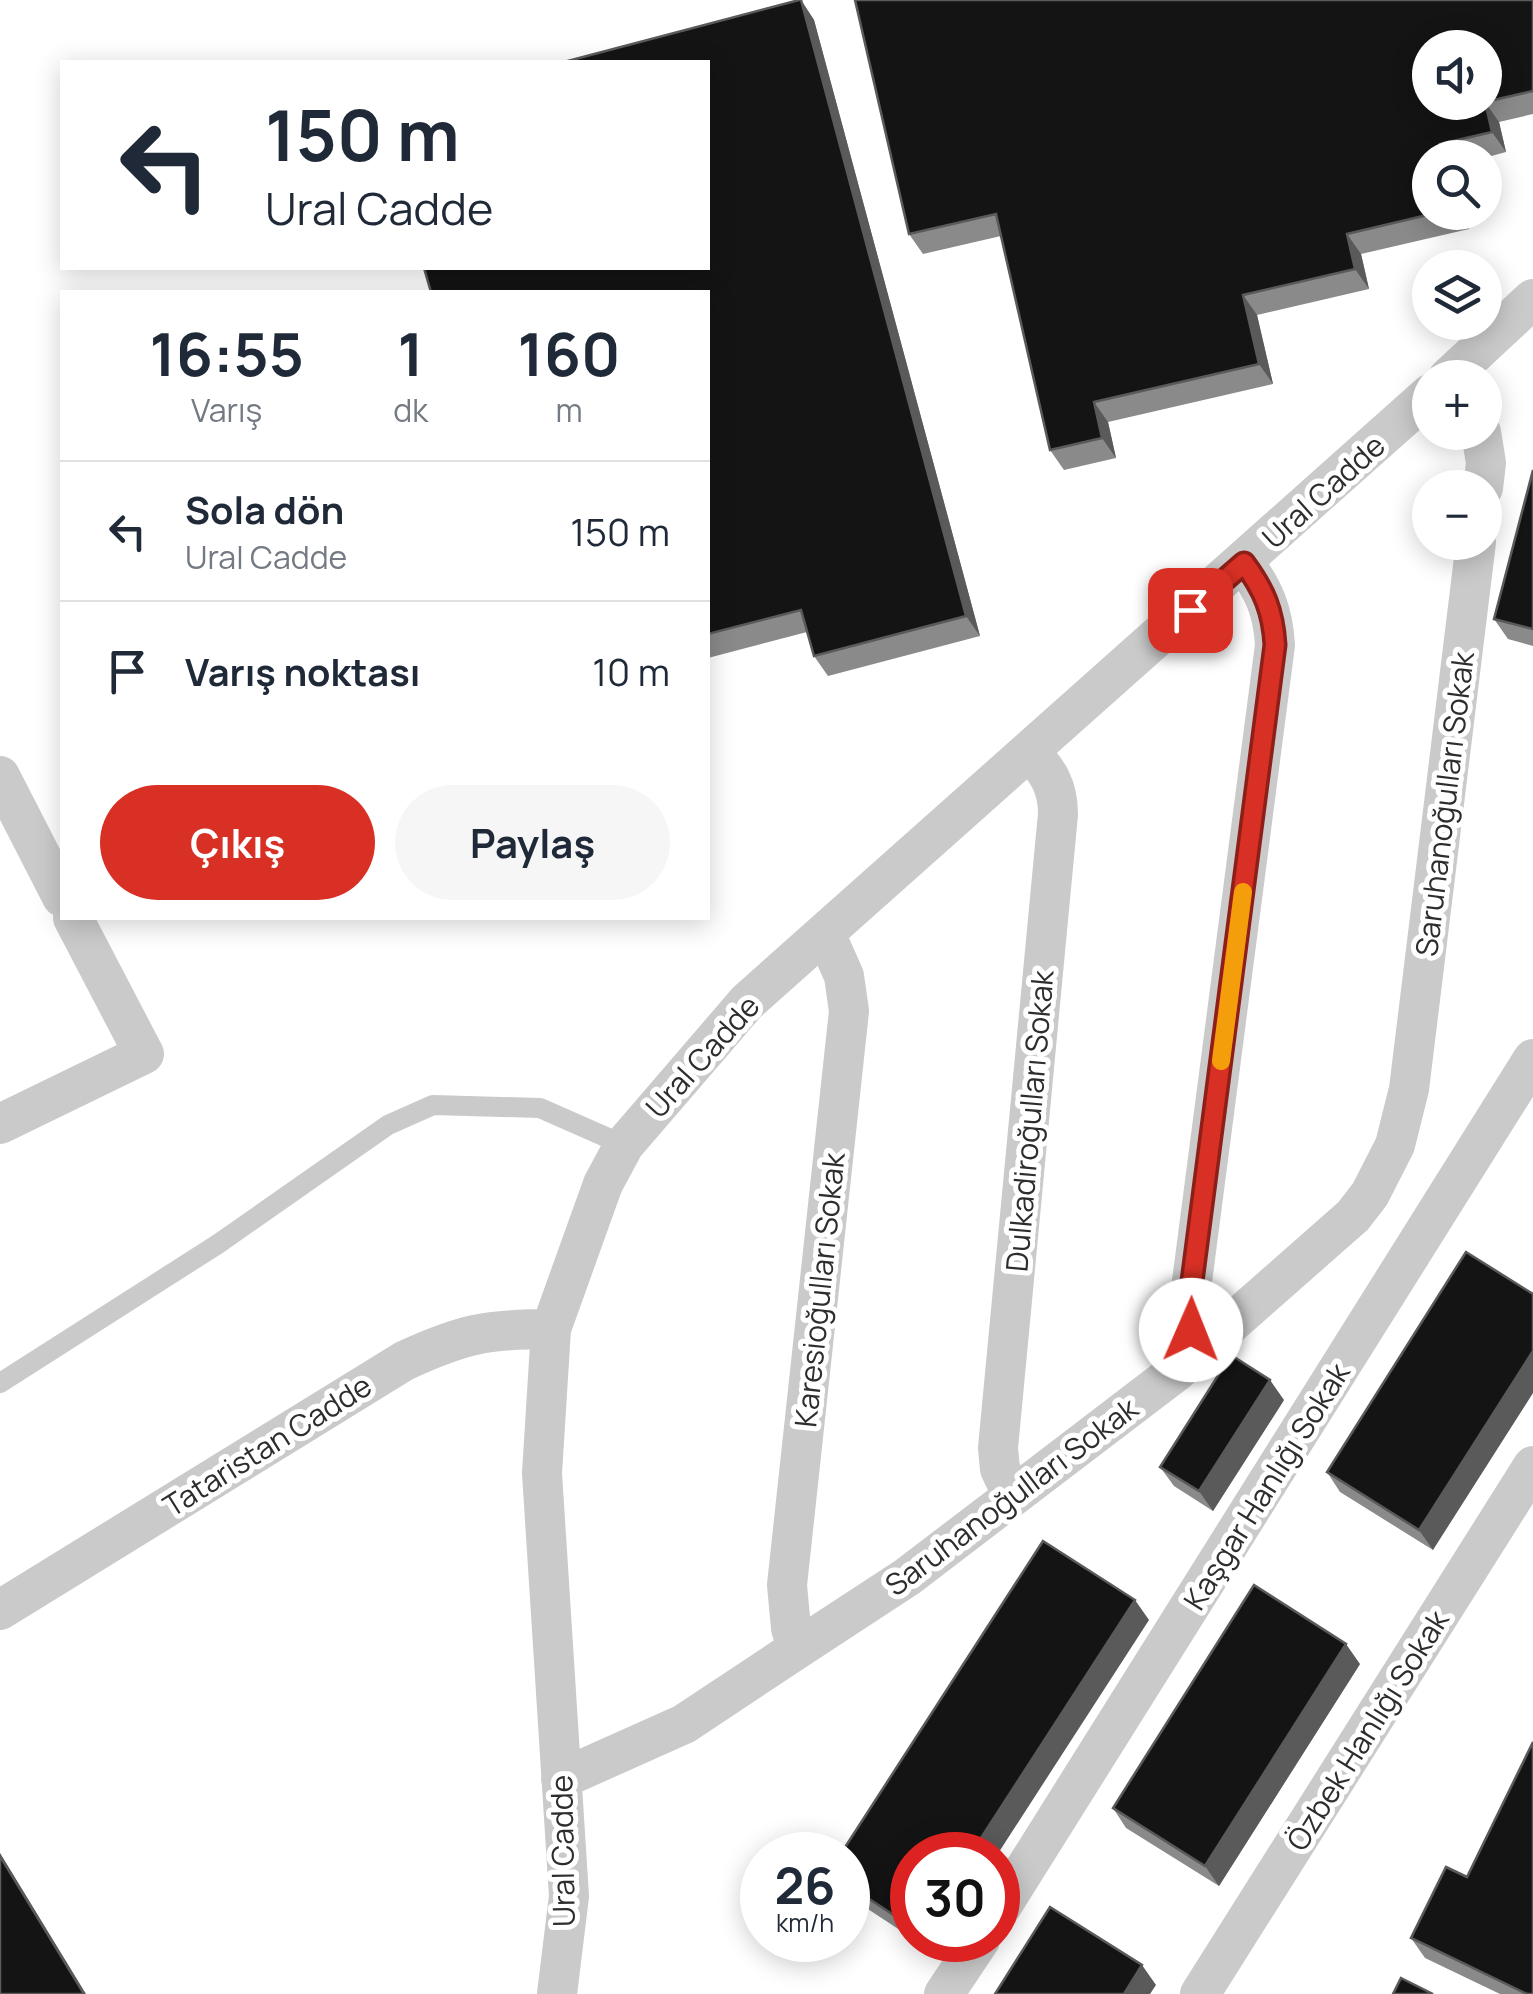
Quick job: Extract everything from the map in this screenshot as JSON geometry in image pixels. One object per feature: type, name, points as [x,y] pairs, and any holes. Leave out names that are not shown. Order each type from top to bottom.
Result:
[{"type":"street","name":"Ural Cadde","points":[[1468,360],[1533,299]]},
{"type":"street","name":"Ural Cadde","points":[[557,1994],[569,1896],[542,1474],[552,1330],[602,1184],[624,1145],[747,1002],[1412,411]]},
{"type":"street","name":"Saruhanoğulları Sokak","points":[[562,1778],[684,1724],[906,1577],[1202,1350],[1354,1216],[1395,1145],[1409,1090],[1474,560]]},
{"type":"street","points":[[1202,1350],[1191,1330],[1188,1312],[1275,656],[1265,592],[1244,563]]},
{"type":"street","name":"Dulkadiroğulları Sokak","points":[[1013,1496],[1000,1469],[998,1448],[1058,814],[1058,799],[1048,773],[1029,752]]},
{"type":"street","points":[[0,776],[60,893]]},
{"type":"street","points":[[0,1124],[144,1054],[74,920]]},
{"type":"street","name":"Karesioğulları Sokak","points":[[798,1649],[790,1628],[787,1585],[849,1011],[844,976],[825,933]]},
{"type":"street","name":"Kaşgar Hanlığı Sokak","points":[[1020,1877],[1533,1060]]},
{"type":"street","name":"Tataristan Cadde","points":[[0,1610],[404,1360],[455,1338],[503,1329],[552,1330]]},
{"type":"street","name":"Özbek Hanlığı Sokak","points":[[1200,1994],[1533,1466]]},
{"type":"street","points":[[944,1994],[965,1962]]},
{"type":"lane","points":[[0,1383],[218,1244],[388,1124],[433,1105],[540,1108],[624,1145]]},
{"type":"building","points":[[801,0],[966,616],[814,656],[801,610],[710,633],[710,290],[430,290],[425,270],[710,270],[710,60],[572,60]]},
{"type":"building","points":[[855,0],[1533,0],[1533,91],[1502,98],[1502,30],[1412,30],[1412,120],[1489,120],[1492,132],[1457,140],[1412,140],[1412,219],[1347,234],[1355,269],[1243,295],[1259,364],[1094,402],[1102,438],[1050,450],[996,214],[909,234]]},
{"type":"building","points":[[1533,470],[1533,629],[1494,619]]},
{"type":"building","points":[[1466,1252],[1533,1294],[1533,1351],[1419,1530],[1327,1472]]},
{"type":"building","points":[[1231,1355],[1270,1380],[1199,1491],[1160,1467]]},
{"type":"building","points":[[1043,1541],[1135,1600],[985,1832],[890,1832],[890,1913],[870,1899],[870,1832],[855,1832]]},
{"type":"building","points":[[1254,1585],[1346,1644],[1205,1866],[1113,1808]]},
{"type":"building","points":[[1533,1742],[1533,1994],[1527,1994],[1411,1938],[1446,1867],[1467,1877]]},
{"type":"building","points":[[0,1856],[84,1994],[0,1994]]},
{"type":"building","points":[[1050,1907],[1142,1965],[1124,1994],[995,1994],[1015,1962],[1020,1962],[1020,1954]]},
{"type":"building","points":[[1401,1978],[1433,1994],[1393,1994]]},
{"type":"slow traffic","points":[[1221,1061],[1243,892]]},
{"type":"route","points":[[1190,610],[1244,563],[1265,592],[1274,622],[1275,645],[1188,1312],[1191,1330]]}]
